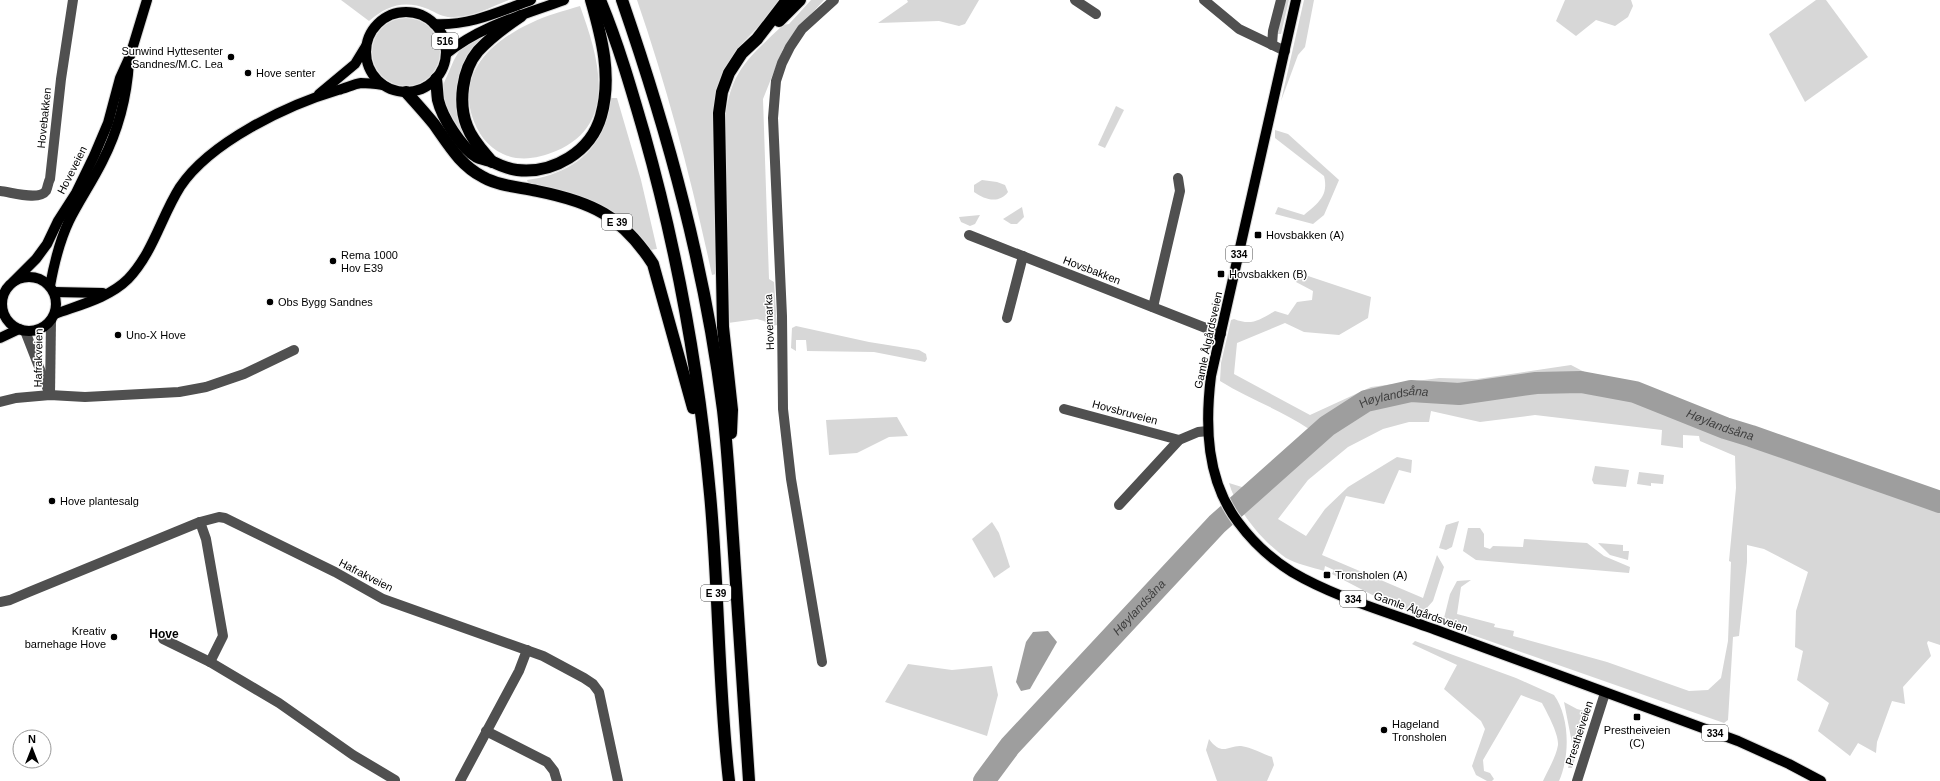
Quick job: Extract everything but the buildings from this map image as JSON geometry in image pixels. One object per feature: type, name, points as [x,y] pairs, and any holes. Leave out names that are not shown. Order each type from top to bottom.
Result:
[{"type":"highway","points":[[436,79],[441,107],[455,134],[465,147],[476,157],[517,170],[540,169],[568,159],[586,144],[592,135],[601,117],[604,105],[606,67],[599,30],[591,0]]},
{"type":"highway","name":"E 39","points":[[600,0],[638,112],[655,171],[684,302],[707,459],[713,527],[723,727],[729,781]]},
{"type":"highway","name":"E 39","points":[[622,0],[657,105],[694,243],[723,411],[729,470],[749,781]]},
{"type":"highway","name":"E 39","points":[[729,470],[732,410],[723,327],[719,113],[722,92],[729,73],[742,53],[757,39],[787,0]]},
{"type":"highway","points":[[757,39],[772,28],[800,0]]},
{"type":"highway","points":[[492,162],[473,138],[467,127],[463,106],[464,82],[469,66],[478,51],[498,32],[521,16]]},
{"type":"highway","name":"E 39","points":[[406,92],[422,109],[460,160],[470,169],[494,182],[556,194],[586,204],[609,215],[626,229],[642,247],[654,264],[707,459]]},
{"type":"main road","name":"Hoveveien","points":[[12,282],[36,258],[47,244],[58,221],[76,193],[108,123],[120,78],[130,56],[148,0]]},
{"type":"main road","name":"516","points":[[434,24],[453,25],[472,22],[531,0]]},
{"type":"main road","name":"516","points":[[446,54],[463,40],[477,32],[564,0]]},
{"type":"main road","name":"Gamle Ålgårdsveien","points":[[1296,0],[1211,376],[1208,431],[1209,446],[1216,475],[1229,508],[1237,520],[1269,555],[1313,583],[1605,693],[1738,741],[1822,781]]},
{"type":"main road","name":"516","points":[[367,44],[371,32],[379,23],[395,14],[413,13],[425,17],[434,24],[441,33],[445,43],[446,54],[444,67],[436,79],[428,86],[417,91],[406,92],[394,90],[383,85]]},
{"type":"main road","points":[[367,44],[366,56],[370,70],[383,85]]},
{"type":"main road","points":[[316,97],[355,64],[367,44]]},
{"type":"main road","name":"Hoveveien","points":[[52,289],[56,256],[69,222],[103,162],[115,133],[122,111],[128,81],[130,56]]},
{"type":"main road","points":[[0,338],[22,330],[40,329],[53,317],[109,293],[127,280],[141,263],[180,187],[197,166],[231,139],[254,126],[316,97],[362,83],[383,85]]},
{"type":"main road","points":[[22,330],[6,320],[3,312],[1,297],[12,282],[28,276],[37,277],[52,289],[56,300],[53,317]]},
{"type":"main road","points":[[52,289],[109,293]]},
{"type":"street","name":"Hovebakken","points":[[0,191],[35,196],[41,195],[46,191],[50,179],[61,79],[73,0]]},
{"type":"street","name":"Hovemarka","points":[[822,662],[786,436],[782,391],[782,316],[773,118],[776,81],[782,63],[790,47],[802,29],[834,0]]},
{"type":"street","points":[[1075,0],[1096,14]]},
{"type":"street","points":[[1204,0],[1215,4],[1239,29],[1285,51]]},
{"type":"street","points":[[1272,45],[1273,31],[1281,0]]},
{"type":"street","points":[[1153,307],[1180,191],[1178,178]]},
{"type":"street","name":"Hovsbakken","points":[[969,235],[1221,334]]},
{"type":"street","points":[[1007,318],[1023,256]]},
{"type":"street","name":"Hafrakveien","points":[[50,395],[53,317]]},
{"type":"street","name":"Hafrakveien","points":[[22,330],[50,395]]},
{"type":"street","points":[[50,395],[85,396],[172,393],[206,387],[244,374],[294,350]]},
{"type":"street","name":"Hafrakveien","points":[[0,402],[16,398],[50,395]]},
{"type":"street","name":"Hovsbruveien","points":[[1064,408],[1179,440]]},
{"type":"street","points":[[1119,505],[1179,440],[1198,432],[1208,431]]},
{"type":"street","name":"Hafrakveien","points":[[0,602],[23,595],[200,522],[218,517],[233,520],[383,599],[527,650],[584,678],[598,692],[618,781]]},
{"type":"street","points":[[200,522],[206,540],[223,636],[210,662]]},
{"type":"street","points":[[163,639],[210,662],[279,703],[354,755],[395,780]]},
{"type":"street","points":[[460,781],[519,671],[527,650]]},
{"type":"street","name":"Prestheiveien","points":[[1577,781],[1605,693]]},
{"type":"street","points":[[486,731],[547,762],[554,771],[557,781]]},
{"type":"shaded area","points":[[341,0],[509,0],[461,17],[443,16],[419,6],[397,6],[383,11],[369,21]]},
{"type":"shaded area","points":[[637,0],[781,0],[774,10],[736,50],[724,71],[714,109],[716,274],[712,275],[679,136]]},
{"type":"shaded area","points":[[811,0],[824,0],[797,30],[783,49],[763,99],[769,279],[774,282],[777,325],[771,326],[764,321],[757,319],[728,323],[724,128],[726,109],[735,81],[749,59],[783,25],[789,24]]},
{"type":"shaded area","points":[[907,0],[979,0],[965,24],[959,26],[939,21],[878,23],[908,2]]},
{"type":"shaded area","points":[[1284,0],[1289,0],[1281,34],[1278,34],[1277,32]]},
{"type":"shaded area","points":[[1304,0],[1314,0],[1305,47],[1298,55],[1281,101]]},
{"type":"shaded area","points":[[1565,0],[1631,0],[1633,6],[1628,17],[1615,26],[1596,20],[1576,36],[1556,21]]},
{"type":"shaded area","points":[[1816,0],[1826,0],[1868,57],[1805,102],[1769,34]]},
{"type":"shaded area","points":[[580,6],[593,46],[599,87],[596,106],[589,124],[576,139],[556,151],[543,156],[516,158],[497,151],[483,138],[472,116],[469,99],[470,84],[475,71],[482,59],[504,38],[537,20]]},
{"type":"shaded area","points":[[406,18],[419,21],[430,28],[437,39],[440,52],[437,65],[430,76],[419,83],[406,86],[393,83],[382,76],[375,65],[372,52],[375,39],[382,28],[393,21]]},
{"type":"shaded area","points":[[486,32],[487,35],[476,44],[468,56],[458,83],[456,97],[457,112],[467,138],[465,139],[444,103],[443,85],[462,46]]},
{"type":"shaded area","points":[[611,98],[617,98],[641,180],[657,249],[650,250],[638,235],[625,223],[596,204],[581,197],[528,183],[527,180],[551,175],[562,170],[582,157],[591,149],[598,139],[606,121]]},
{"type":"shaded area","points":[[1116,106],[1124,110],[1105,148],[1098,145]]},
{"type":"shaded area","points":[[1275,130],[1288,134],[1339,180],[1324,215],[1313,224],[1275,214],[1278,207],[1304,215],[1318,203],[1324,194],[1325,183],[1324,176],[1275,138]]},
{"type":"shaded area","points":[[982,180],[997,182],[1005,185],[1008,192],[1000,198],[992,200],[987,199],[974,192],[974,185]]},
{"type":"shaded area","points":[[1022,207],[1024,217],[1017,224],[1011,224],[1003,219]]},
{"type":"shaded area","points":[[980,215],[975,224],[970,226],[961,222],[959,217]]},
{"type":"shaded area","points":[[1296,272],[1371,297],[1368,318],[1339,335],[1304,332],[1285,323],[1237,343],[1234,374],[1310,415],[1371,387],[1439,378],[1477,379],[1571,365],[1592,376],[1743,427],[1940,497],[1940,645],[1928,641],[1927,643],[1931,656],[1903,687],[1905,704],[1892,701],[1877,742],[1876,753],[1858,743],[1850,756],[1818,731],[1829,703],[1797,680],[1803,651],[1795,647],[1796,611],[1808,572],[1764,549],[1747,545],[1747,562],[1739,636],[1733,637],[1728,720],[1724,723],[1455,629],[1448,625],[1444,618],[1450,594],[1457,581],[1471,580],[1461,587],[1457,614],[1495,624],[1494,627],[1514,631],[1513,636],[1607,662],[1689,691],[1708,690],[1721,678],[1728,641],[1731,562],[1729,561],[1736,488],[1735,456],[1700,441],[1699,436],[1683,435],[1683,448],[1661,445],[1662,430],[1535,415],[1480,422],[1431,411],[1429,422],[1409,422],[1383,429],[1348,447],[1308,480],[1278,519],[1306,536],[1325,509],[1348,487],[1397,457],[1412,460],[1411,473],[1399,470],[1384,504],[1346,496],[1322,555],[1423,598],[1437,555],[1444,567],[1433,601],[1425,610],[1414,613],[1382,600],[1332,574],[1334,570],[1325,566],[1324,571],[1299,564],[1286,558],[1277,551],[1268,543],[1244,515],[1229,483],[1245,488],[1308,435],[1309,429],[1220,381],[1221,363],[1231,320],[1234,319],[1251,322],[1275,311],[1288,315],[1297,302],[1312,300],[1313,291],[1296,282]]},
{"type":"shaded area","points":[[796,326],[869,342],[919,350],[926,354],[927,359],[925,362],[874,352],[807,351],[806,340],[796,340],[796,351],[791,348],[792,328]]},
{"type":"shaded area","points":[[897,417],[908,436],[889,437],[857,453],[829,455],[826,420]]},
{"type":"shaded area","points":[[1595,466],[1629,470],[1626,487],[1594,484],[1592,480]]},
{"type":"shaded area","points":[[1639,472],[1664,475],[1663,484],[1651,483],[1651,486],[1637,484]]},
{"type":"shaded area","points":[[1459,521],[1452,547],[1446,550],[1439,548],[1446,525]]},
{"type":"shaded area","points":[[992,522],[999,533],[1010,567],[994,578],[972,539]]},
{"type":"shaded area","points":[[1468,528],[1480,528],[1484,534],[1484,547],[1490,549],[1493,546],[1523,547],[1524,539],[1587,543],[1604,556],[1630,567],[1629,573],[1476,560],[1463,551]]},
{"type":"shaded area","points":[[1598,543],[1623,545],[1623,551],[1629,551],[1628,560],[1610,555]]},
{"type":"shaded area","points":[[1048,631],[1057,642],[1030,689],[1021,691],[1016,682],[1026,642],[1033,632]]},
{"type":"shaded area","points":[[1415,641],[1516,678],[1554,695],[1563,714],[1567,737],[1565,761],[1559,781],[1543,781],[1557,750],[1557,735],[1542,703],[1521,695],[1483,760],[1484,771],[1490,773],[1494,779],[1492,781],[1487,781],[1476,775],[1472,766],[1485,729],[1481,721],[1444,689],[1457,665],[1412,644]]},
{"type":"shaded area","points":[[908,664],[952,670],[992,666],[998,695],[987,736],[885,702]]},
{"type":"shaded area","points":[[1564,702],[1577,709],[1588,712],[1583,735],[1572,768],[1568,768],[1573,748]]},
{"type":"shaded area","points":[[1209,739],[1218,748],[1225,749],[1241,746],[1272,757],[1274,765],[1267,781],[1217,781],[1206,750]]},
{"type":"waterway","name":"Høylandsåna","points":[[984,781],[1010,746],[1217,524],[1327,426],[1366,401],[1411,391],[1459,394],[1536,383],[1581,382],[1635,392],[1725,428],[1940,502]]},
{"type":"place","name":"Sunwind Hyttesenter Sandnes/M.C. Lea","points":[[231,57]]},
{"type":"place","name":"Hove senter","points":[[248,73]]},
{"type":"place","name":"Hovsbakken (A)","points":[[1258,235]]},
{"type":"place","name":"Rema 1000 Hov E39","points":[[333,261]]},
{"type":"place","name":"Hovsbakken (B)","points":[[1221,274]]},
{"type":"place","name":"Obs Bygg Sandnes","points":[[270,302]]},
{"type":"place","name":"Uno-X Hove","points":[[118,335]]},
{"type":"place","name":"Hove plantesalg","points":[[52,501]]},
{"type":"place","name":"Tronsholen (A)","points":[[1327,575]]},
{"type":"place","name":"Kreativ barnehage Hove","points":[[114,637]]},
{"type":"place","name":"Prestheiveien (C)","points":[[1637,717]]},
{"type":"place","name":"Hageland Tronsholen","points":[[1384,730]]},
{"type":"district","name":"Hove","points":[[164,634]]}]
